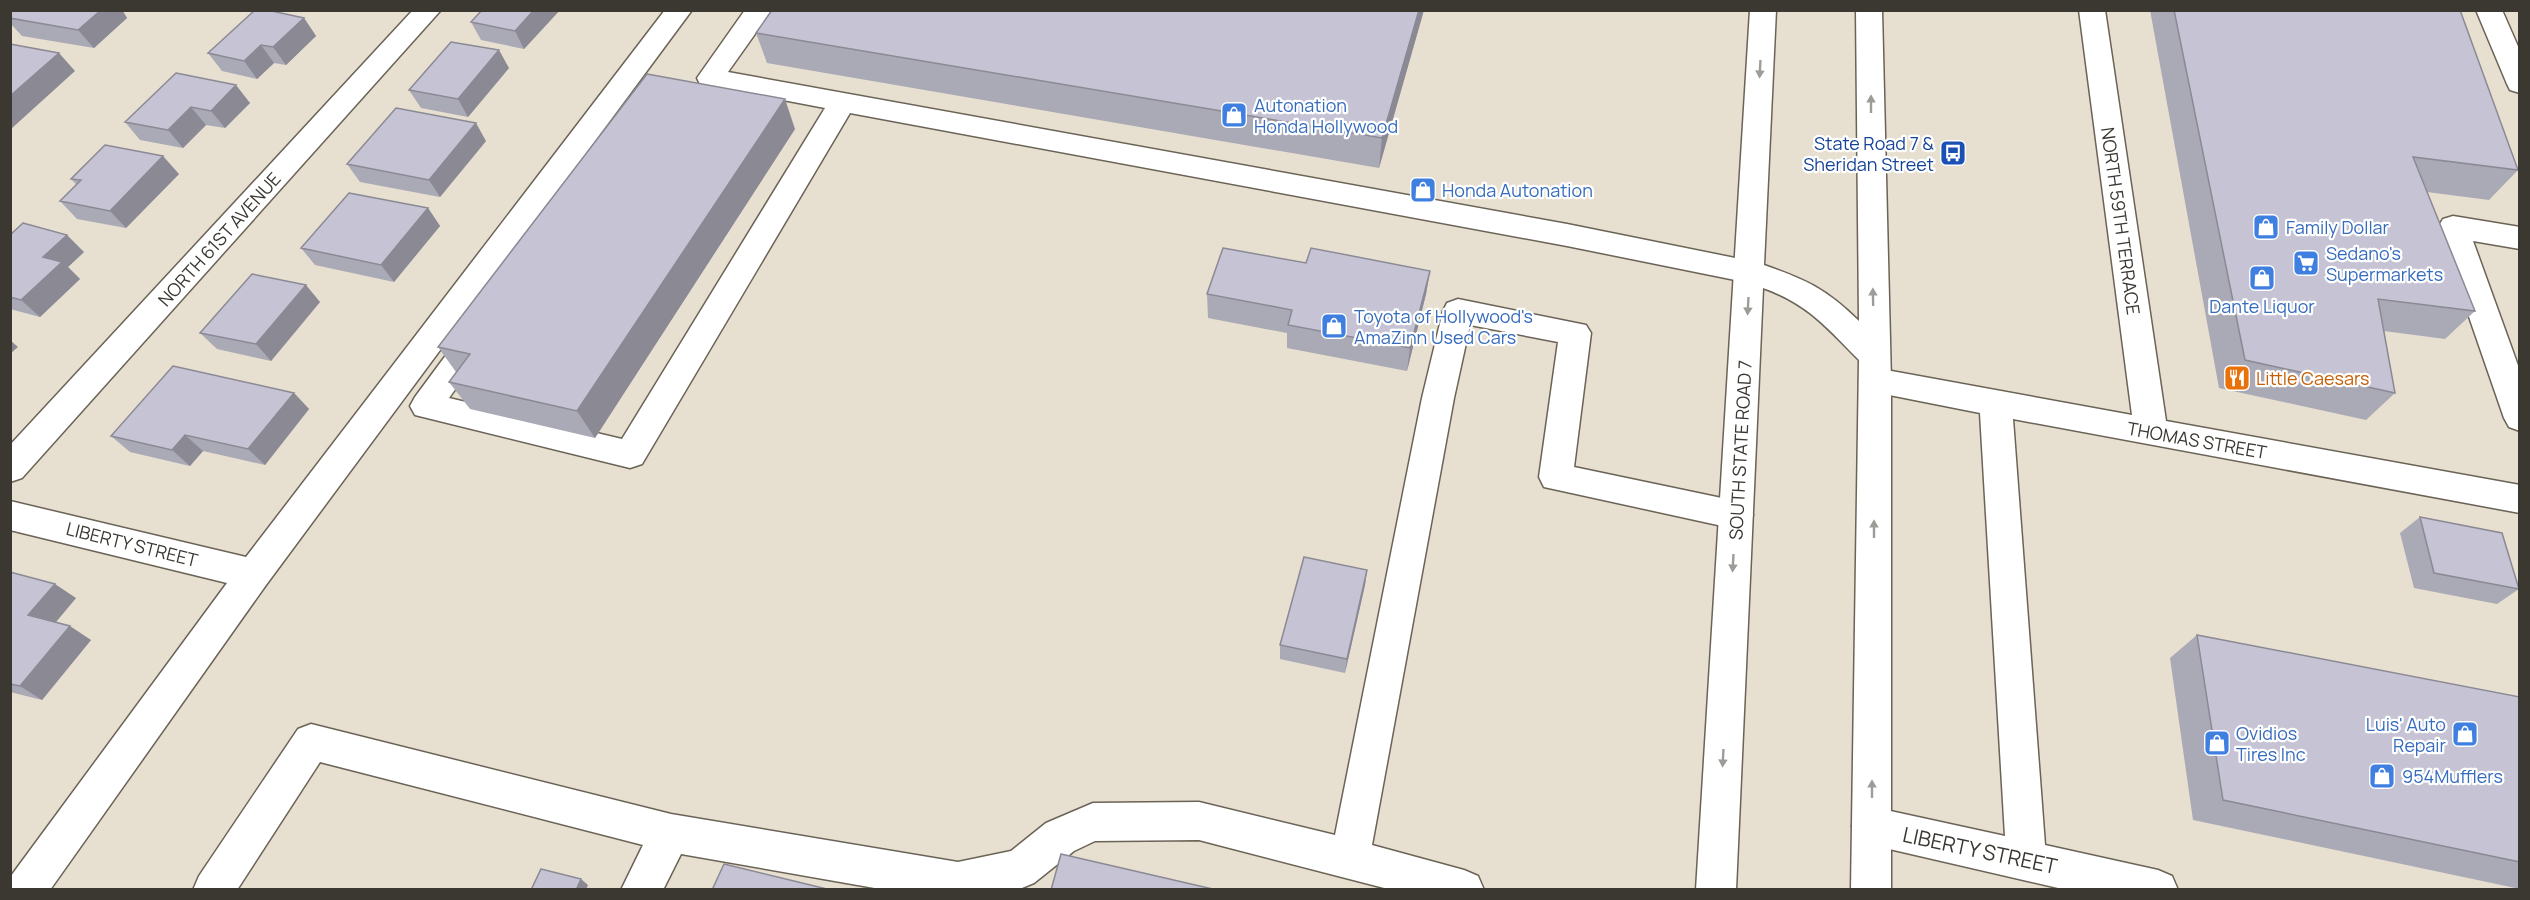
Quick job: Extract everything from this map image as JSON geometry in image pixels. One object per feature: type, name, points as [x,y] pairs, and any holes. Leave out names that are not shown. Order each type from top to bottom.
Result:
[{"type":"street","name":"NORTH 61ST AVENUE","points":[[10,468],[428,10]]},
{"type":"street","points":[[25,890],[254,574],[679,10]]},
{"type":"street","points":[[710,78],[759,10]]},
{"type":"street","name":"SOUTH STATE ROAD 7","points":[[1716,890],[1762,10]]},
{"type":"street","points":[[1869,10],[1874,368],[1871,890]]},
{"type":"street","name":"NORTH 59TH TERRACE","points":[[2092,10],[2151,432]]},
{"type":"street","points":[[2489,10],[2520,84]]},
{"type":"street","points":[[681,87],[710,78],[1567,235],[1750,272],[1790,286],[1822,304],[1874,368]]},
{"type":"street","points":[[495,312],[426,406],[630,454],[843,102]]},
{"type":"street","points":[[2520,238],[2453,227],[2520,418]]},
{"type":"street","points":[[1350,858],[1438,398],[1458,311],[1575,333],[1556,477],[1736,515]]},
{"type":"street","name":"THOMAS STREET","points":[[1874,368],[1996,404],[2520,499]]},
{"type":"street","points":[[1996,404],[2026,860]]},
{"type":"street","name":"LIBERTY STREET","points":[[10,514],[254,574]]},
{"type":"street","points":[[213,890],[311,742],[671,833],[958,882],[1020,869],[1060,837],[1093,822],[1198,821],[1350,858],[1403,881],[1464,890]]},
{"type":"street","name":"LIBERTY STREET","points":[[1872,826],[2158,890]]},
{"type":"street","points":[[641,890],[671,833]]},
{"type":"building","points":[[14,10],[101,10],[78,30],[10,18],[10,13]]},
{"type":"building","points":[[255,10],[267,10],[304,18],[273,47],[261,45],[244,61],[208,53]]},
{"type":"building","points":[[482,10],[534,10],[515,31],[471,22]]},
{"type":"building","name":"Autonation Honda Hollywood","points":[[772,10],[1419,10],[1382,138],[756,33]]},
{"type":"building","name":"Sedano's Supermarkets","points":[[2174,10],[2460,10],[2518,170],[2413,157],[2475,311],[2378,299],[2395,393],[2245,360]]},
{"type":"building","points":[[451,42],[499,50],[458,99],[409,90]]},
{"type":"building","points":[[10,44],[59,53],[10,96]]},
{"type":"building","points":[[176,73],[236,85],[211,111],[191,107],[168,130],[125,122]]},
{"type":"building","points":[[647,74],[785,99],[577,411],[449,382],[470,354],[438,347]]},
{"type":"building","points":[[396,108],[476,123],[429,180],[347,164]]},
{"type":"building","points":[[105,145],[163,156],[110,211],[60,201],[81,180],[71,179]]},
{"type":"building","points":[[349,193],[428,208],[381,265],[301,248]]},
{"type":"building","points":[[23,223],[67,235],[43,257],[62,262],[21,300],[10,297],[10,235]]},
{"type":"building","name":"Toyota of Hollywood's AmaZinn Used Cars","points":[[1223,248],[1306,263],[1311,248],[1430,271],[1410,348],[1288,325],[1292,310],[1207,294]]},
{"type":"building","points":[[252,274],[306,285],[256,344],[200,333]]},
{"type":"building","points":[[173,366],[294,393],[248,449],[185,435],[172,450],[111,436]]},
{"type":"building","points":[[2420,517],[2502,533],[2519,589],[2434,573]]},
{"type":"building","points":[[1304,557],[1367,570],[1347,659],[1280,645]]},
{"type":"building","points":[[10,572],[55,584],[28,615],[70,626],[20,686],[10,684]]},
{"type":"building","points":[[2197,635],[2520,697],[2520,862],[2223,800]]},
{"type":"building","points":[[1061,854],[1217,890],[1051,890]]},
{"type":"building","points":[[724,864],[831,890],[712,890]]},
{"type":"building","points":[[541,869],[581,879],[576,890],[531,890]]},
{"type":"place","name":"Autonation Honda Hollywood","points":[[1234,115]]},
{"type":"place","name":"State Road 7 & Sheridan Street","points":[[1953,153]]},
{"type":"place","name":"Honda Autonation","points":[[1423,190]]},
{"type":"place","name":"Family Dollar","points":[[2266,227]]},
{"type":"place","name":"Sedano's Supermarkets","points":[[2306,263]]},
{"type":"place","name":"Dante Liquor","points":[[2262,278]]},
{"type":"place","name":"Toyota of Hollywood's AmaZinn Used Cars","points":[[1334,326]]},
{"type":"place","name":"Little Caesars","points":[[2237,378]]},
{"type":"place","name":"Luis' Auto Repair","points":[[2465,734]]},
{"type":"place","name":"Ovidios Tires Inc","points":[[2217,743]]},
{"type":"place","name":"954Mufflers","points":[[2382,776]]}]
